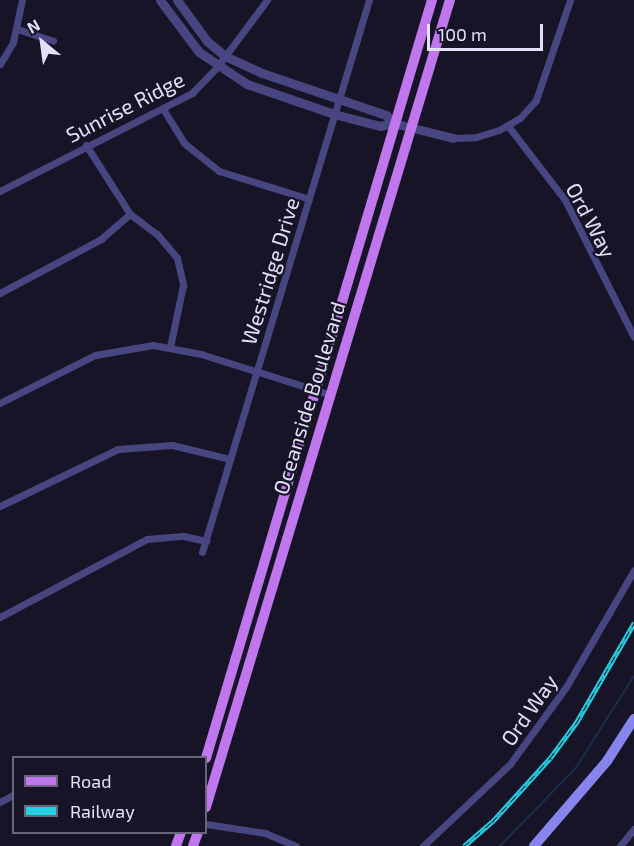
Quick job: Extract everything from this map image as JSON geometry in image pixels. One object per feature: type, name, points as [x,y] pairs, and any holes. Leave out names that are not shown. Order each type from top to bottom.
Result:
[{"type":"main road","name":"Oceanside Boulevard","points":[[207,756],[393,123],[432,0]]},
{"type":"main road","name":"Oceanside Boulevard","points":[[207,804],[450,0]]},
{"type":"main road","points":[[534,846],[607,761],[634,719]]},
{"type":"street","points":[[0,64],[16,29],[22,0]]},
{"type":"street","points":[[160,0],[182,34],[217,67],[247,84],[334,114],[380,126],[393,123],[453,138],[476,137],[508,126],[520,118],[543,89],[570,0]]},
{"type":"street","points":[[177,0],[207,41],[225,56],[338,101],[386,115],[393,123]]},
{"type":"street","name":"Sunrise Ridge","points":[[0,191],[192,93],[217,67],[267,0]]},
{"type":"street","name":"Westridge Drive","points":[[202,552],[369,0]]},
{"type":"street","points":[[16,29],[53,41]]},
{"type":"street","points":[[163,109],[184,143],[219,171],[309,199]]},
{"type":"street","name":"Ord Way","points":[[508,126],[565,200],[634,337]]},
{"type":"street","points":[[86,146],[130,214],[157,234],[177,258],[183,285],[170,347]]},
{"type":"street","points":[[0,293],[101,239],[130,214]]},
{"type":"street","points":[[0,403],[106,351],[170,347],[329,394]]},
{"type":"street","points":[[0,506],[118,449],[172,445],[230,459]]},
{"type":"street","points":[[0,617],[147,539],[183,536],[206,541]]},
{"type":"street","name":"Ord Way","points":[[423,846],[510,764],[566,687],[634,570]]},
{"type":"street","points":[[207,824],[265,832],[296,846]]},
{"type":"street","points":[[620,846],[634,829]]},
{"type":"waterway","points":[[500,846],[575,769],[634,676]]},
{"type":"railway","points":[[464,846],[492,822],[550,758],[576,723],[634,623]]}]
